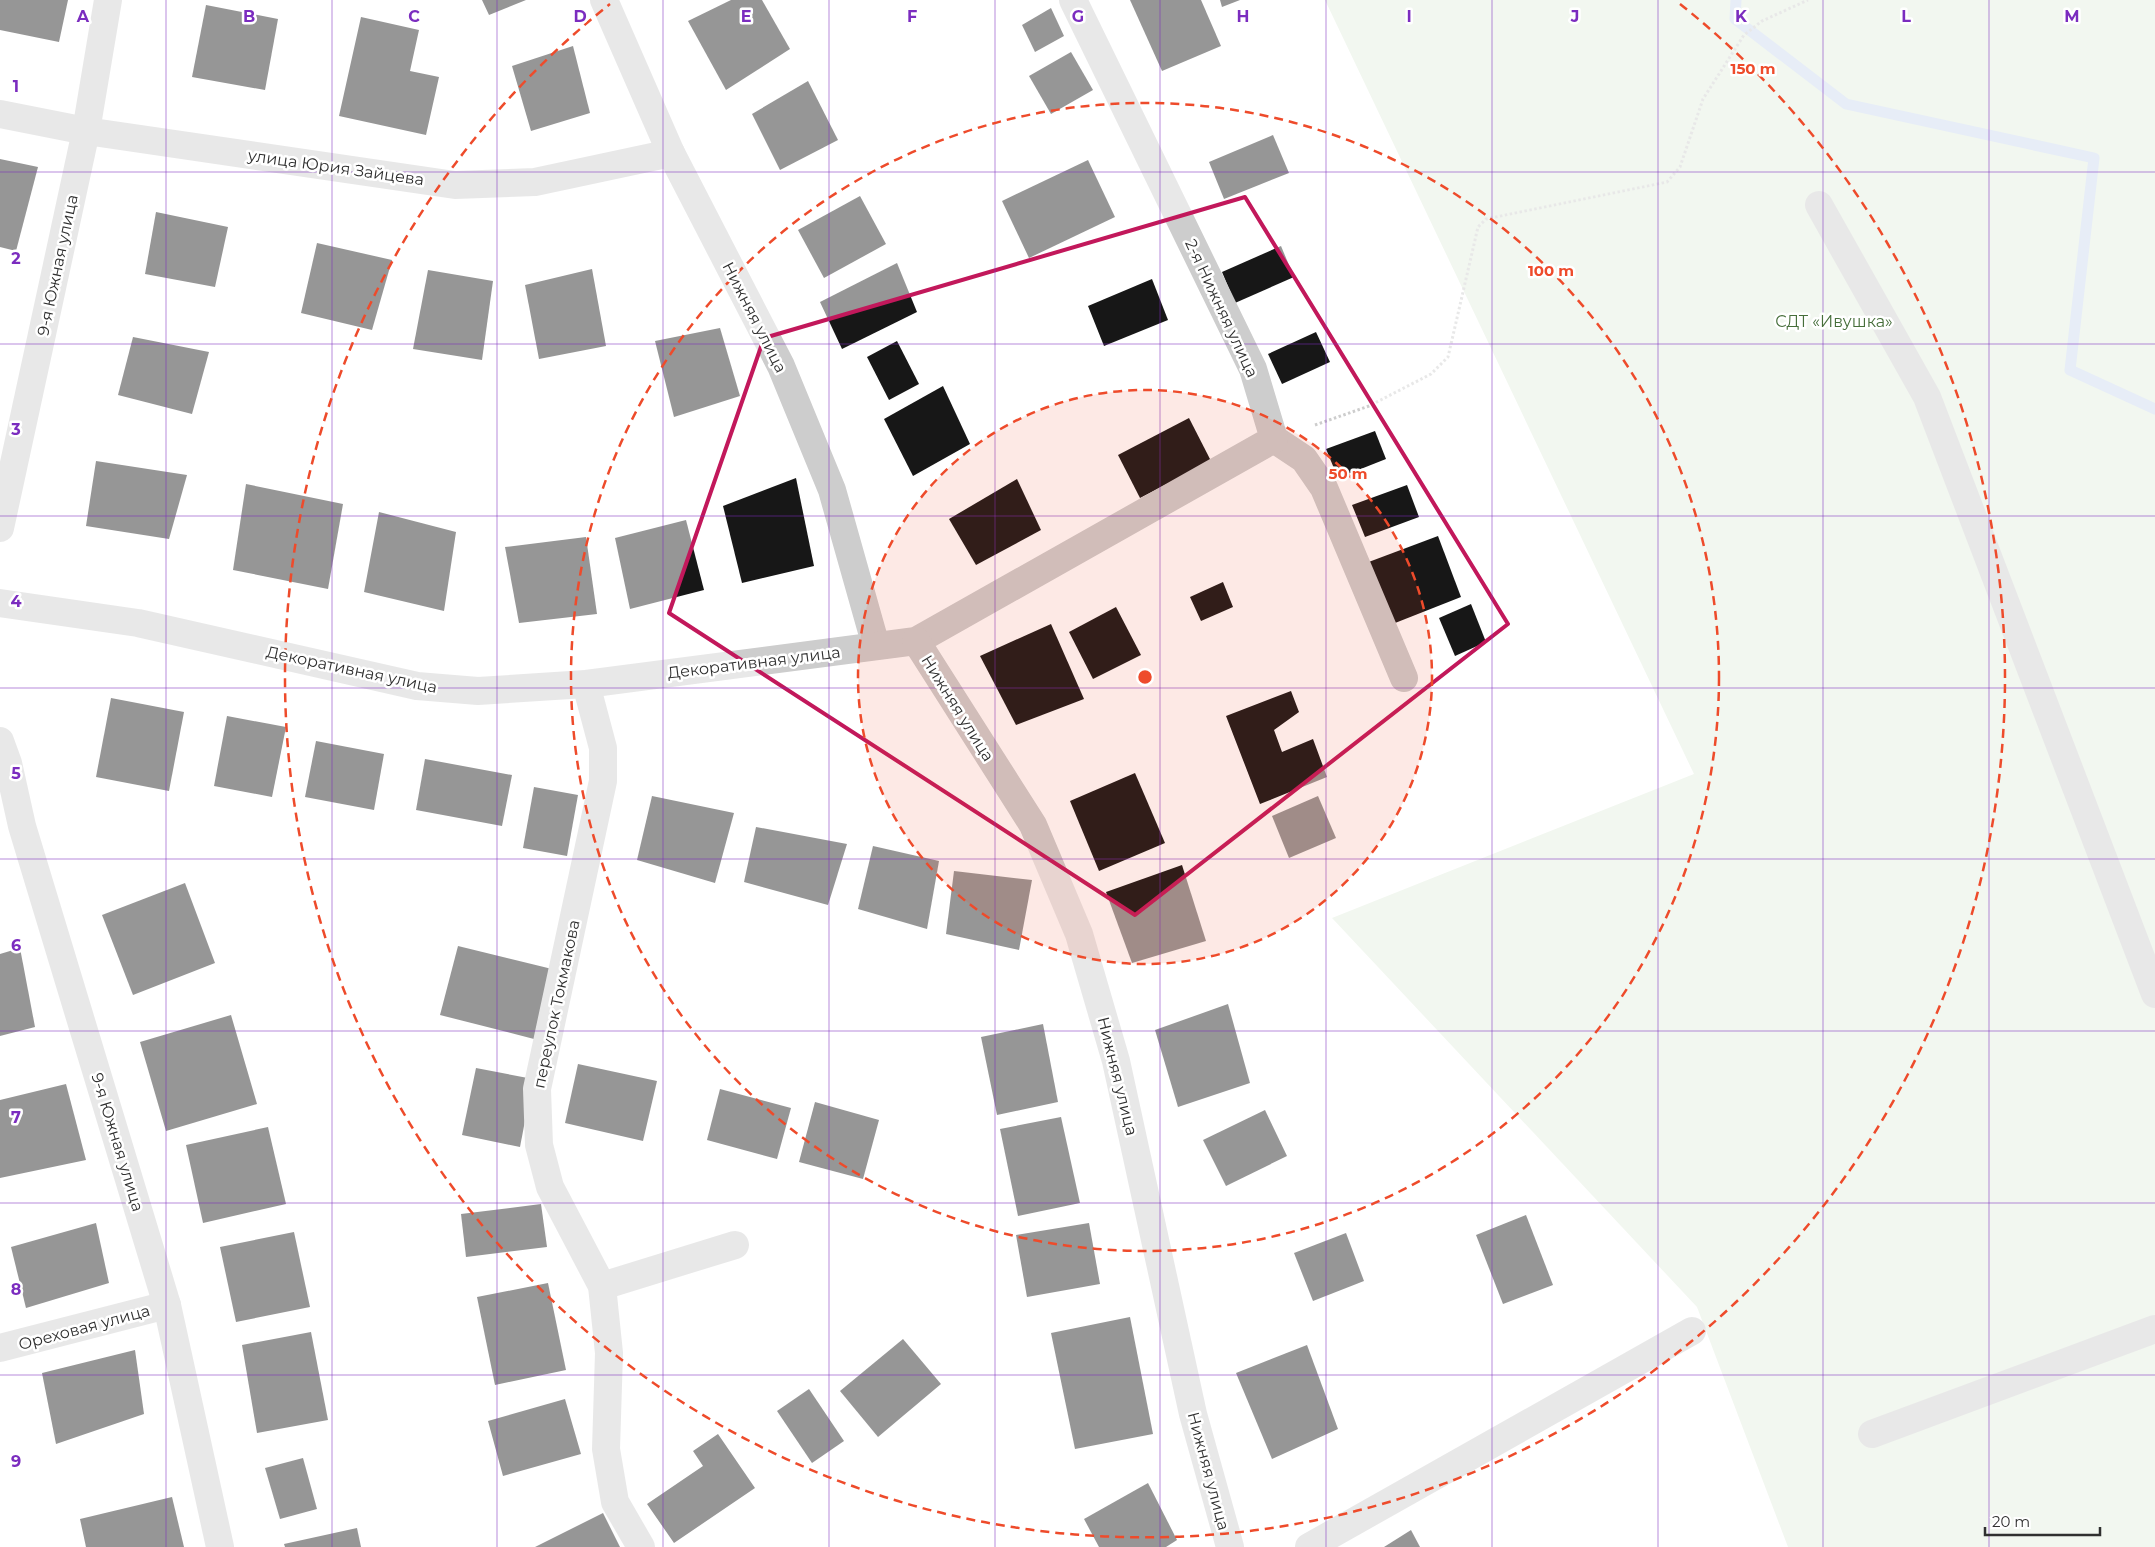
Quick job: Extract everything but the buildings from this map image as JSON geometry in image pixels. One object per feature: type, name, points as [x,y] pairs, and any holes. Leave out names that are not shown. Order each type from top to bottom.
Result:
[{"type":"street","name":"9-я Южная улица","points":[[0,528],[86,130],[108,0]]},
{"type":"street","name":"Нижняя улица","points":[[604,0],[672,153],[784,375],[832,490],[876,646]]},
{"type":"street","name":"2-я Нижняя улица","points":[[1073,0],[1253,369],[1274,439]]},
{"type":"street","name":"улица Юрия Зайцева","points":[[0,114],[86,130],[455,185],[535,182],[672,153]]},
{"type":"street","points":[[1819,205],[1927,397],[2155,994]]},
{"type":"street","points":[[916,641],[1274,439],[1304,459],[1324,488],[1404,678]]},
{"type":"street","name":"Декоративная улица","points":[[0,603],[138,623],[417,686],[478,691],[586,684],[916,641]]},
{"type":"street","name":"Нижняя улица","points":[[916,641],[1033,825],[1079,934],[1116,1062],[1193,1414],[1230,1547]]},
{"type":"street","name":"переулок Токмакова","points":[[586,684],[603,748],[603,781],[537,1089],[539,1145],[550,1187],[602,1286],[608,1353],[606,1448],[615,1502],[641,1547]]},
{"type":"street","name":"9-я Южная улица","points":[[0,741],[8,763],[11,829],[167,1305],[220,1547]]},
{"type":"street","points":[[602,1286],[734,1245]]},
{"type":"street","name":"Ореховая улица","points":[[0,1348],[167,1305]]},
{"type":"street","points":[[1872,1434],[2155,1329]]},
{"type":"street","points":[[1309,1547],[1692,1331]]},
{"type":"path","points":[[1274,439],[1369,406],[1431,374],[1448,357],[1478,227],[1486,219],[1668,182],[1680,166],[1703,99],[1744,35],[1762,21],[1808,0]]},
{"type":"highlighted area","points":[[1245,197],[1508,624],[1135,915],[669,613],[764,338]]},
{"type":"green space","name":"СДТ «Ивушка»","points":[[1325,0],[2155,0],[2155,1547],[1788,1547],[1697,1307],[1332,918],[1694,774]]},
{"type":"waterway","points":[[1736,0],[1735,19],[1846,104],[2094,158],[2070,370],[2155,409]]}]
